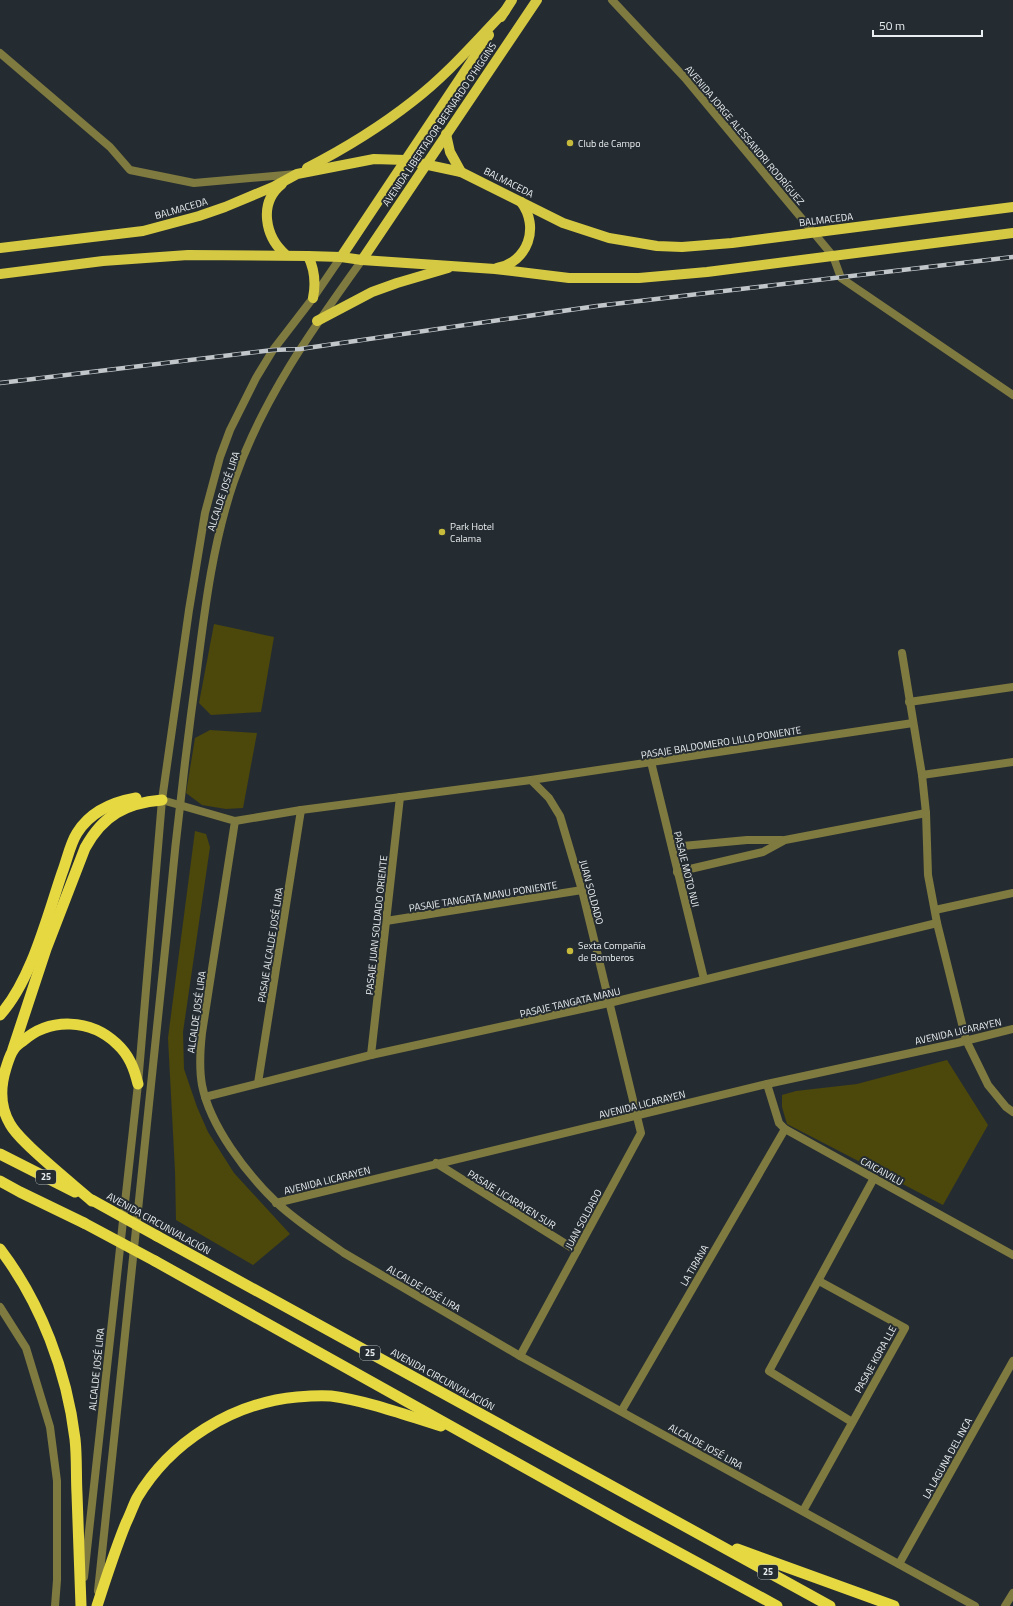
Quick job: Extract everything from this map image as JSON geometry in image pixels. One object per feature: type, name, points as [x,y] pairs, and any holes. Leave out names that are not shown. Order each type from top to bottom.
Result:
[{"type":"highway","points":[[0,1016],[14,996],[32,958],[77,833],[94,815],[115,803],[139,797],[151,797],[162,800]]},
{"type":"highway","points":[[92,1201],[38,1155],[16,1133],[10,1124],[2,1103],[1,1084],[46,949],[85,848],[106,820],[121,810],[144,802],[162,800]]},
{"type":"highway","points":[[13,1049],[29,1036],[50,1026],[62,1024],[86,1026],[108,1036],[117,1044],[132,1064],[138,1084]]},
{"type":"highway","name":"AVENIDA CIRCUNVALACIÓN","points":[[0,1154],[157,1236],[830,1606]]},
{"type":"highway","name":"25","points":[[0,1181],[84,1223],[155,1261],[462,1433],[778,1606]]},
{"type":"highway","points":[[0,1249],[20,1278],[46,1330],[64,1384],[75,1440],[81,1606]]},
{"type":"highway","points":[[97,1606],[113,1554],[136,1500],[147,1484],[172,1455],[187,1442],[202,1431],[236,1413],[272,1401],[310,1396],[330,1396],[376,1406],[462,1433]]},
{"type":"highway","points":[[707,1538],[894,1606]]},
{"type":"main road","name":"AVENIDA LIBERTADOR BERNARDO O'HIGGINS","points":[[341,257],[512,0]]},
{"type":"main road","name":"AVENIDA LIBERTADOR BERNARDO O'HIGGINS","points":[[362,260],[537,0]]},
{"type":"main road","points":[[286,255],[278,249],[271,237],[266,223],[266,213],[271,196],[276,189],[297,174],[359,138],[414,101],[443,75],[505,11]]},
{"type":"main road","points":[[446,134],[450,152],[462,172]]},
{"type":"main road","name":"BALMACEDA","points":[[0,248],[143,231],[225,207],[263,191],[297,174],[374,159],[405,160],[462,172],[557,220],[586,231],[615,239],[657,246],[682,247],[707,245],[1013,207]]},
{"type":"main road","points":[[495,269],[504,267],[516,259],[526,249],[529,241],[530,224],[528,215],[520,200]]},
{"type":"main road","points":[[0,274],[139,258],[188,255],[286,255],[341,257],[362,260],[495,269],[569,278],[639,278],[686,275],[1013,233]]},
{"type":"main road","points":[[308,256],[314,272],[314,290],[312,298]]},
{"type":"main road","points":[[317,321],[372,292],[453,266]]},
{"type":"street","name":"AVENIDA JORGE ALESSANDRI RODRÍGUEZ","points":[[612,0],[685,78],[813,232],[832,256],[841,278],[1013,395]]},
{"type":"street","points":[[0,53],[110,147],[130,170],[194,183],[297,174]]},
{"type":"street","name":"ALCALDE JOSÉ LIRA","points":[[81,1606],[138,1084],[162,800],[189,610],[205,513],[212,485],[230,430],[256,378],[277,345],[341,257]]},
{"type":"street","name":"ALCALDE JOSÉ LIRA","points":[[97,1606],[179,806],[204,618],[219,531],[244,455],[264,413],[317,321],[362,260]]},
{"type":"street","points":[[902,653],[922,775],[926,813],[928,875],[966,1040],[988,1084],[1006,1107],[1013,1112]]},
{"type":"street","points":[[909,702],[1013,687]]},
{"type":"street","name":"PASAJE BALDOMERO LILLO PONIENTE","points":[[532,780],[913,723]]},
{"type":"street","name":"PASAJE MOTO NUI","points":[[651,762],[704,979]]},
{"type":"street","points":[[922,775],[1013,762]]},
{"type":"street","points":[[162,800],[235,821],[301,810],[532,780]]},
{"type":"street","name":"JUAN SOLDADO","points":[[520,1356],[641,1133],[638,1115],[582,890],[560,816],[549,798],[532,780]]},
{"type":"street","name":"PASAJE JUAN SOLDADO ORIENTE","points":[[371,1055],[400,797]]},
{"type":"street","name":"PASAJE ALCALDE JOSÉ LIRA","points":[[258,1083],[301,810]]},
{"type":"street","points":[[672,847],[747,840],[785,840],[926,813]]},
{"type":"street","name":"ALCALDE JOSÉ LIRA","points":[[235,821],[200,1050],[200,1068],[205,1097],[230,1148],[252,1176],[276,1202],[319,1236],[344,1253],[520,1356],[622,1410],[803,1512],[975,1606]]},
{"type":"street","points":[[678,872],[763,852],[785,840]]},
{"type":"street","name":"PASAJE TANGATA MANU PONIENTE","points":[[386,921],[582,890]]},
{"type":"street","points":[[935,910],[1013,893]]},
{"type":"street","name":"PASAJE TANGATA MANU","points":[[205,1097],[371,1055],[610,1004],[704,979],[938,923]]},
{"type":"street","name":"AVENIDA LICARAYEN","points":[[276,1202],[767,1084],[1013,1029]]},
{"type":"street","points":[[767,1084],[779,1123],[785,1129]]},
{"type":"street","name":"CAICAIVILU","points":[[785,1129],[1013,1255]]},
{"type":"street","name":"LA TIRANA","points":[[622,1410],[785,1129]]},
{"type":"street","name":"PASAJE LICARAYEN SUR","points":[[436,1163],[577,1251]]},
{"type":"street","points":[[852,1422],[768,1371],[819,1281],[874,1178]]},
{"type":"street","name":"PASAJE KORA LLE","points":[[803,1512],[905,1328],[819,1281]]},
{"type":"street","points":[[0,1307],[26,1348],[50,1427],[57,1481],[57,1580],[55,1606]]},
{"type":"street","name":"LA LAGUNA DEL INCA","points":[[899,1564],[1013,1361]]},
{"type":"street","points":[[1005,1606],[1013,1593]]},
{"type":"shaded area","points":[[214,624],[274,637],[261,712],[211,715],[199,703]]},
{"type":"shaded area","points":[[210,730],[257,733],[243,808],[226,809],[202,805],[186,793],[195,738]]},
{"type":"shaded area","points":[[195,831],[206,834],[210,847],[183,1032],[184,1069],[197,1107],[208,1132],[234,1173],[290,1234],[253,1265],[176,1220],[168,1038]]},
{"type":"shaded area","points":[[947,1060],[988,1125],[943,1205],[787,1124],[782,1107],[782,1095],[796,1091],[857,1084]]},
{"type":"railway","points":[[0,383],[273,350],[300,349],[597,306],[1013,257]]},
{"type":"place","name":"Club de Campo","points":[[570,143]]},
{"type":"place","name":"Park Hotel Calama","points":[[442,532]]},
{"type":"place","name":"Sexta Compañía de Bomberos","points":[[570,951]]}]
